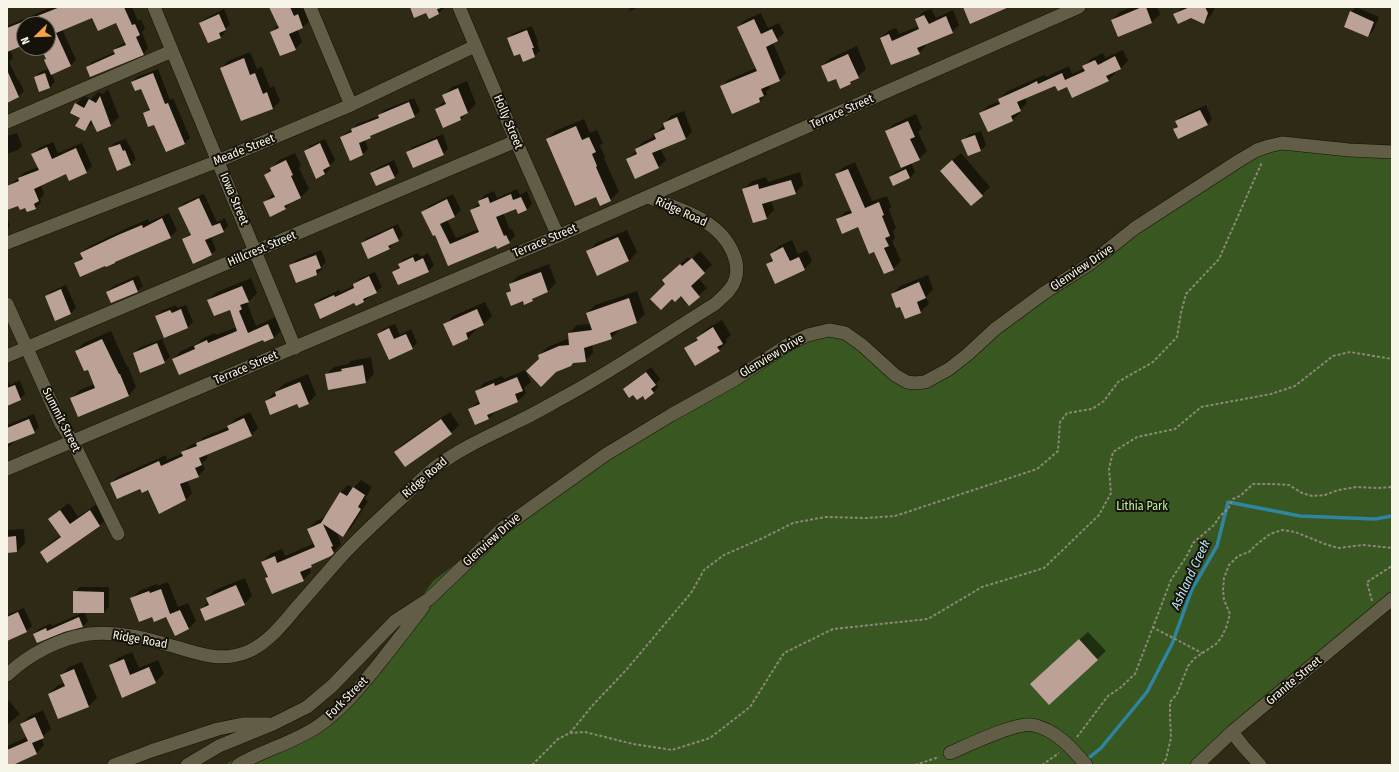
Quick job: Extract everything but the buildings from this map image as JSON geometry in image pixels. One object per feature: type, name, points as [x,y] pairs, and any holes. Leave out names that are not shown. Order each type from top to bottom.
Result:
[{"type":"street","name":"Iowa Street","points":[[154,7],[295,348]]},
{"type":"street","points":[[310,7],[351,105]]},
{"type":"street","name":"Holly Street","points":[[459,7],[558,236]]},
{"type":"street","name":"Terrace Street","points":[[7,469],[558,236],[1080,7]]},
{"type":"street","name":"Meade Street","points":[[7,243],[218,161],[351,105],[475,46]]},
{"type":"street","points":[[7,122],[172,51]]},
{"type":"street","name":"Hillcrest Street","points":[[7,356],[516,141]]},
{"type":"street","name":"Glenview Drive","points":[[187,765],[219,746],[273,724],[307,707],[332,686],[395,621],[429,599],[504,527],[530,507],[605,455],[671,415],[734,380],[789,344],[808,335],[829,330],[845,333],[862,345],[896,376],[907,382],[925,382],[949,369],[995,329],[1044,293],[1091,263],[1135,228],[1257,150],[1282,143],[1392,152]]},
{"type":"street","points":[[1378,152],[1386,145],[1392,143]]},
{"type":"street","name":"Ridge Road","points":[[7,675],[42,650],[62,641],[92,634],[138,638],[163,643],[209,657],[229,657],[247,652],[257,646],[278,630],[339,559],[366,531],[435,467],[463,449],[527,417],[604,374],[715,304],[730,290],[735,281],[737,270],[730,245],[721,234],[688,212],[648,197]]},
{"type":"street","name":"Summit Street","points":[[7,304],[61,424],[73,442],[118,534]]},
{"type":"street","name":"Fork Street","points":[[238,765],[303,735],[318,726],[333,714],[362,685],[429,599]]},
{"type":"street","name":"Granite Street","points":[[1197,765],[1232,732],[1392,599]]},
{"type":"street","points":[[114,765],[218,729],[243,724],[273,724]]},
{"type":"street","points":[[950,753],[1008,729],[1032,724],[1054,733],[1083,761]]},
{"type":"street","points":[[1232,732],[1260,765]]},
{"type":"path","points":[[570,733],[592,706],[627,669],[691,593],[704,570],[724,555],[793,523],[824,517],[867,518],[895,516],[1037,469],[1058,451],[1060,422],[1067,413],[1092,409],[1104,401],[1118,382],[1153,362],[1177,337],[1186,294],[1219,259],[1269,146]]},
{"type":"path","points":[[532,765],[558,739],[570,733],[585,732],[633,744],[672,750],[710,738],[750,707],[784,653],[833,629],[928,619],[982,587],[1044,568],[1099,515],[1110,493],[1110,469],[1113,452],[1137,437],[1175,429],[1202,407],[1271,394],[1294,386],[1333,356],[1350,352],[1392,359]]},
{"type":"path","points":[[1042,765],[1069,746],[1108,696],[1120,688],[1134,674],[1171,580],[1188,554],[1192,543],[1214,525],[1220,516],[1228,509],[1233,500],[1240,496],[1253,484],[1289,485],[1302,493],[1312,496],[1325,495],[1338,490],[1357,487],[1392,487]]},
{"type":"path","points":[[1162,765],[1166,758],[1171,738],[1170,702],[1177,694],[1188,666],[1195,658],[1216,644],[1226,628],[1230,614],[1224,600],[1224,578],[1229,565],[1238,556],[1249,552],[1256,544],[1270,534],[1282,530],[1296,532],[1338,548],[1363,545],[1392,548]]},
{"type":"path","points":[[1375,613],[1367,582],[1392,566]]},
{"type":"path","points":[[1152,627],[1202,653]]},
{"type":"path","points":[[915,765],[950,753]]},
{"type":"green space","name":"Lithia Park","points":[[1269,146],[1392,152],[1392,599],[1197,765],[226,765],[231,761],[297,731],[324,715],[346,697],[433,581],[504,527],[671,415],[829,330],[884,366],[925,382],[995,329]]},
{"type":"waterway","name":"Ashland Creek","points":[[1085,761],[1101,748],[1147,692],[1172,644],[1192,589],[1217,546],[1228,502],[1300,516],[1375,519],[1392,516]]}]
